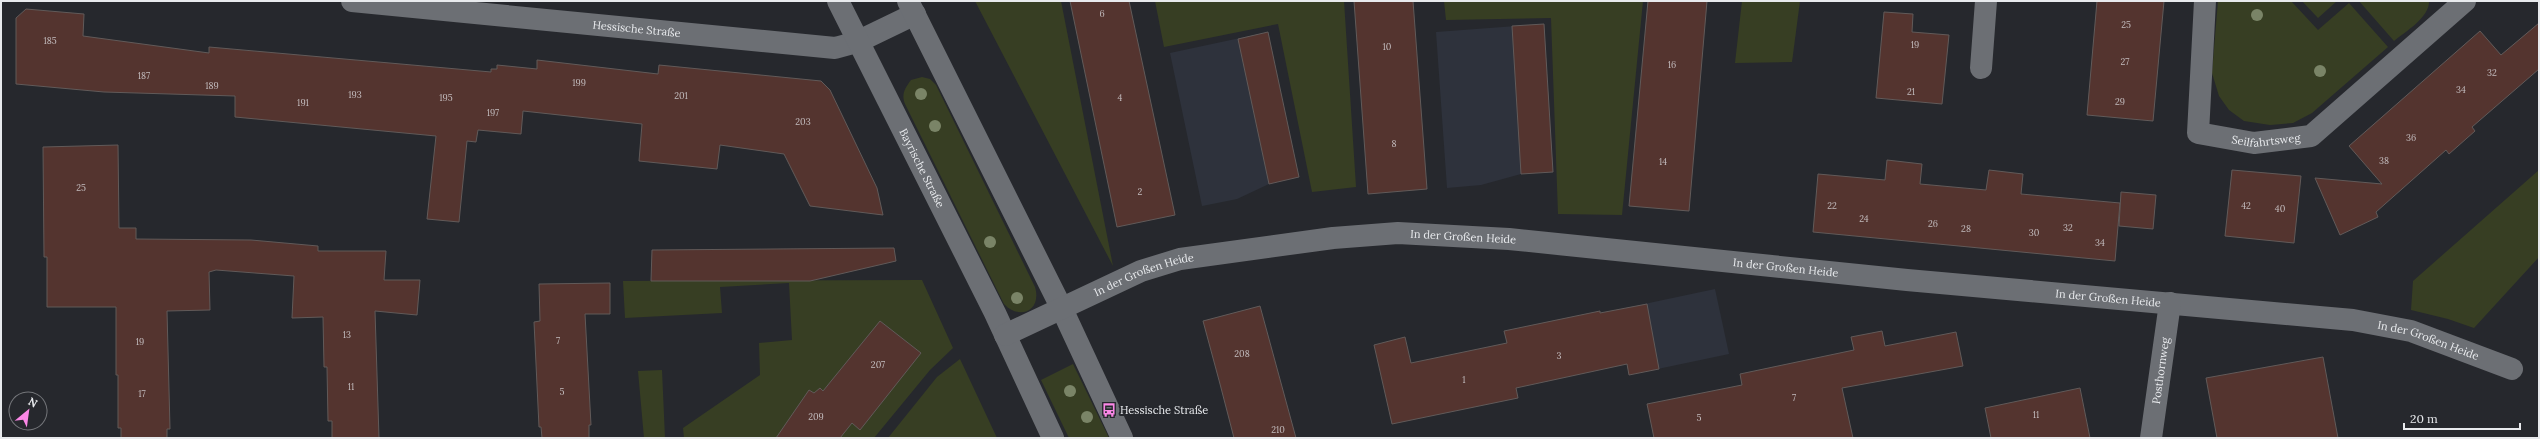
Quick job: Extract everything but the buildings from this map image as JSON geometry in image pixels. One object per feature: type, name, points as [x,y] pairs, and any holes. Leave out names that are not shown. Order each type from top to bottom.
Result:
[{"type":"street","name":"Hessische Straße","points":[[352,1],[835,48],[857,42],[912,8]]},
{"type":"street","name":"Bayrische Straße","points":[[838,1],[857,42],[1005,335],[1053,438]]},
{"type":"street","points":[[1981,68],[1986,1]]},
{"type":"street","name":"Seilfahrtsweg","points":[[2205,1],[2198,133],[2254,143],[2312,136],[2465,1]]},
{"type":"street","points":[[912,8],[1062,309],[1122,438]]},
{"type":"street","name":"In der Großen Heide","points":[[1062,309],[1141,271],[1180,259],[1333,238],[1398,233],[1510,239],[1907,280],[2170,302],[2353,320],[2411,331],[2512,369]]},
{"type":"street","name":"Posthornweg","points":[[2150,438],[2170,302]]},
{"type":"street","points":[[1005,335],[1062,309]]},
{"type":"shaded area","points":[[1544,24],[1553,172],[1521,174],[1481,185],[1447,188],[1436,32]]},
{"type":"shaded area","points":[[1268,32],[1299,177],[1269,184],[1237,199],[1202,206],[1170,53]]},
{"type":"shaded area","points":[[1715,289],[1729,354],[1629,375],[1616,310]]},
{"type":"green space","points":[[975,1],[1061,1],[1113,266]]},
{"type":"green space","points":[[1155,1],[1344,1],[1356,187],[1312,192],[1278,24],[1164,47]]},
{"type":"green space","points":[[1444,1],[1643,1],[1622,215],[1558,214],[1551,18],[1446,20]]},
{"type":"green space","points":[[1742,1],[1800,1],[1792,62],[1735,63]]},
{"type":"green space","points":[[2218,1],[2291,1],[2318,30],[2349,3],[2388,47],[2312,113],[2293,123],[2270,125],[2244,121],[2229,110],[2219,96],[2212,73]]},
{"type":"green space","points":[[2302,1],[2337,1],[2318,18]]},
{"type":"green space","points":[[2359,1],[2429,1],[2426,13],[2416,24],[2394,41]]},
{"type":"green space","points":[[922,77],[930,79],[936,85],[1035,287],[1035,302],[1028,310],[1017,312],[1004,304],[905,104],[904,91],[907,86],[911,80]]},
{"type":"green space","points":[[2539,170],[2539,257],[2474,328],[2448,319],[2411,310],[2413,281]]},
{"type":"green space","points":[[922,280],[953,348],[930,370],[874,438],[684,438],[683,428],[760,375],[759,343],[792,340],[789,283],[720,287],[722,313],[625,318],[623,281]]},
{"type":"green space","points":[[960,359],[997,438],[888,438],[937,377]]},
{"type":"green space","points":[[1073,364],[1109,438],[1069,438],[1041,380]]},
{"type":"green space","points":[[662,370],[665,438],[644,438],[638,371]]},
{"type":"place","name":"Hessische Straße","points":[[1109,410]]}]
